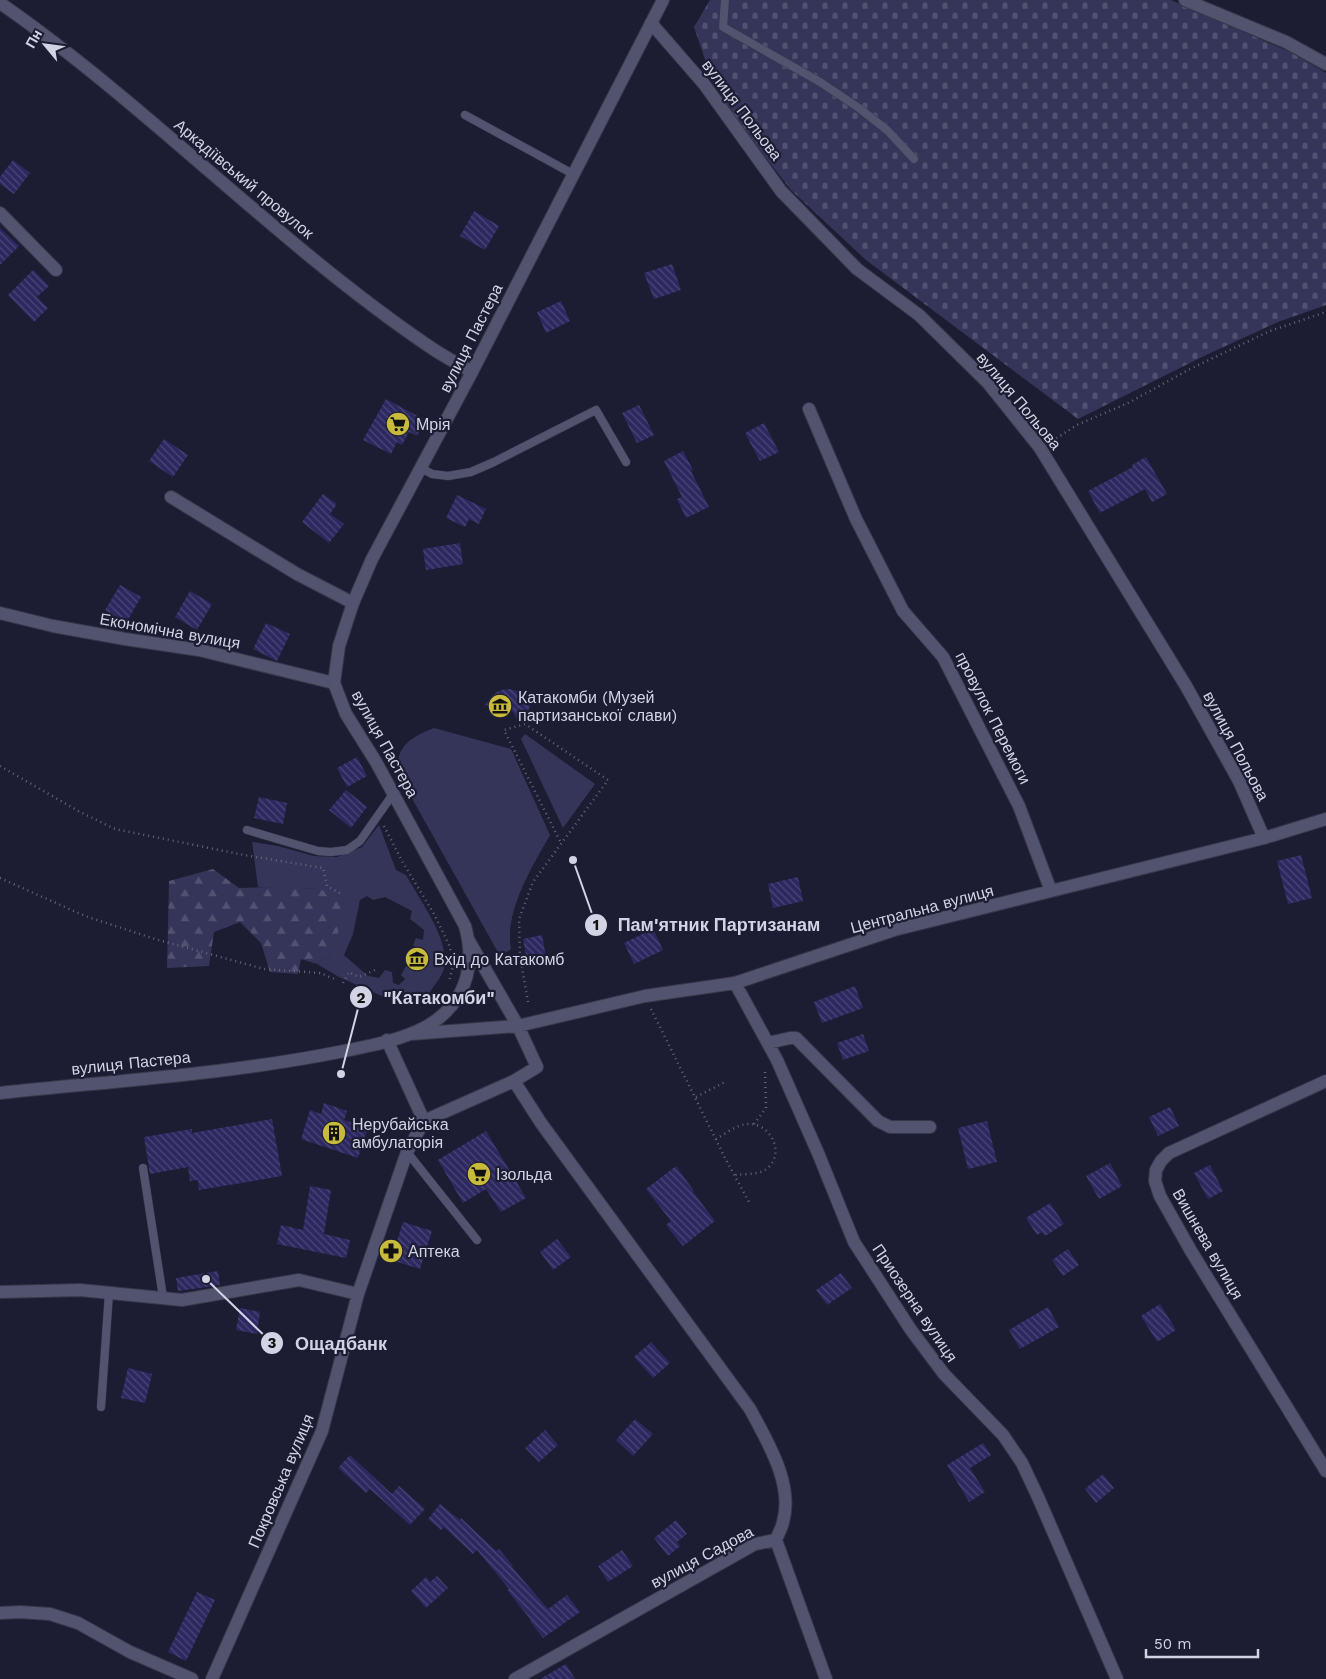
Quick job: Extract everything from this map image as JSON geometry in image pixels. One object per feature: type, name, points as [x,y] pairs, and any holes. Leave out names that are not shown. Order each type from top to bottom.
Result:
[{"type":"street","name":"вулиця Пастера","points":[[0,1093],[261,1066],[361,1048],[406,1034],[438,1019],[452,1006],[463,990],[470,962],[469,941],[465,926],[376,762],[346,714],[334,683],[339,646],[353,603],[372,559],[472,372],[663,0]]},
{"type":"street","points":[[1185,0],[1286,42],[1326,64]]},
{"type":"street","name":"Аркадіївський провулок","points":[[0,3],[37,28],[99,78],[345,286],[428,346],[472,372]]},
{"type":"street","name":"вулиця Польова","points":[[651,23],[704,84],[782,191],[857,268],[919,314],[988,383],[1040,448],[1186,686],[1239,781],[1264,838]]},
{"type":"street","points":[[1,216],[56,270]]},
{"type":"street","name":"провулок Перемоги","points":[[808,409],[856,519],[903,611],[943,657],[1020,806],[1051,891]]},
{"type":"street","points":[[171,497],[297,574],[353,603]]},
{"type":"street","name":"Економічна вулиця","points":[[0,613],[53,626],[116,638],[199,650],[334,683]]},
{"type":"street","name":"Центральна вулиця","points":[[406,1034],[518,1026],[645,996],[735,983],[894,930],[1264,838],[1326,819]]},
{"type":"street","points":[[387,1040],[424,1121],[514,1081],[537,1067],[518,1026],[469,941]]},
{"type":"street","name":"Приозерна вулиця","points":[[735,983],[768,1043],[818,1153],[854,1242],[911,1330],[944,1374],[1003,1435],[1022,1463],[1116,1679]]},
{"type":"street","points":[[768,1043],[796,1038],[884,1125],[890,1127],[930,1127]]},
{"type":"street","points":[[514,1081],[541,1123],[750,1409],[775,1456],[785,1494],[784,1521],[776,1540]]},
{"type":"street","name":"Вишнева вулиця","points":[[1326,1082],[1169,1153],[1156,1170],[1155,1181],[1160,1196],[1191,1251],[1326,1471]]},
{"type":"street","name":"Покровська вулиця","points":[[212,1679],[322,1431],[358,1294],[407,1152],[424,1121]]},
{"type":"street","points":[[0,1292],[80,1290],[182,1300],[298,1280],[358,1294]]},
{"type":"street","name":"вулиця Садова","points":[[515,1679],[755,1544],[776,1540],[826,1679]]},
{"type":"street","points":[[0,1613],[50,1614],[78,1623],[130,1652],[192,1679]]},
{"type":"lane","points":[[725,0],[723,27],[820,82],[859,108],[887,130],[914,159]]},
{"type":"lane","points":[[465,114],[573,174]]},
{"type":"lane","points":[[421,468],[432,474],[448,476],[471,472],[596,410],[626,462]]},
{"type":"lane","points":[[247,830],[318,851],[347,850],[360,841],[393,794]]},
{"type":"lane","points":[[407,1152],[476,1240]]},
{"type":"lane","points":[[143,1168],[163,1298]]},
{"type":"lane","points":[[101,1407],[109,1293]]},
{"type":"path","points":[[1040,448],[1077,425],[1128,403],[1209,360],[1270,331],[1326,312]]},
{"type":"path","points":[[528,1002],[520,956],[519,919],[533,882],[608,780],[525,724],[504,730],[561,843]]},
{"type":"path","points":[[0,766],[80,812],[115,829],[244,855],[323,868],[327,886],[343,894]]},
{"type":"path","points":[[379,813],[402,861],[434,914],[449,946],[454,962],[448,984]]},
{"type":"path","points":[[0,878],[85,916],[156,939],[264,970],[320,973],[337,980]]},
{"type":"path","points":[[498,959],[520,956]]},
{"type":"path","points":[[343,983],[349,972],[359,977],[375,970]]},
{"type":"path","points":[[645,996],[749,1202]]},
{"type":"path","points":[[754,1124],[766,1108],[765,1064]]},
{"type":"path","points":[[696,1098],[725,1082]]},
{"type":"path","points":[[716,1139],[745,1124],[762,1126],[774,1139],[776,1147],[775,1156],[765,1170],[753,1174],[734,1175]]},
{"type":"green space","points":[[710,0],[1171,0],[1292,53],[1326,73],[1326,305],[1278,322],[1206,355],[1078,419],[866,260],[791,190],[742,127],[713,83],[694,27]]},
{"type":"green space","points":[[434,728],[511,749],[550,835],[521,890],[512,920],[511,949],[500,956],[409,793],[399,766],[399,759],[404,746],[415,737]]},
{"type":"green space","points":[[525,734],[595,784],[563,828],[521,739]]},
{"type":"green space","points":[[379,825],[396,870],[406,875],[432,920],[443,946],[445,958],[443,972],[426,998],[420,1003],[402,1005],[339,977],[317,964],[332,954],[320,889],[258,887],[252,842],[278,846],[314,856],[337,857],[362,847]],"holes":[[[367,896],[373,900],[385,897],[412,911],[410,919],[424,930],[423,940],[416,938],[413,945],[419,950],[414,969],[406,966],[401,975],[405,979],[399,985],[393,983],[392,972],[385,970],[379,978],[368,976],[344,955],[353,934],[360,900]]]},
{"type":"green space","points":[[213,869],[239,888],[320,889],[342,900],[342,918],[332,954],[317,964],[301,959],[298,974],[270,972],[261,943],[240,922],[214,932],[209,966],[167,968],[169,881]]},
{"type":"building","points":[[13,160],[30,173],[14,194],[0,184],[0,177]]},
{"type":"building","points":[[474,211],[499,226],[485,250],[460,236]]},
{"type":"building","points":[[0,228],[19,246],[0,265]]},
{"type":"building","points":[[672,264],[681,290],[654,299],[644,273]]},
{"type":"building","points":[[33,270],[49,286],[37,297],[48,308],[34,322],[8,295]]},
{"type":"building","points":[[561,301],[570,321],[546,333],[537,312]]},
{"type":"building","name":"Мрія","points":[[386,399],[425,420],[417,436],[409,432],[402,445],[397,442],[391,454],[363,440]]},
{"type":"building","points":[[639,405],[654,435],[637,443],[622,413]]},
{"type":"building","points":[[764,423],[779,452],[760,461],[745,433]]},
{"type":"building","points":[[164,439],[188,455],[173,477],[149,461]]},
{"type":"building","points":[[683,451],[709,507],[686,518],[677,499],[682,497],[664,461]]},
{"type":"building","points":[[1146,457],[1167,494],[1152,502],[1145,489],[1100,513],[1088,491],[1133,467],[1132,465]]},
{"type":"building","points":[[323,494],[337,504],[330,514],[344,524],[329,543],[302,522]]},
{"type":"building","points":[[457,495],[486,509],[479,524],[469,519],[465,527],[446,518]]},
{"type":"building","points":[[460,543],[463,564],[426,570],[423,549]]},
{"type":"building","points":[[120,585],[141,597],[126,623],[105,610]]},
{"type":"building","points":[[190,591],[212,604],[197,630],[175,617]]},
{"type":"building","points":[[266,623],[290,634],[277,661],[253,649]]},
{"type":"building","points":[[509,689],[521,692],[531,704],[527,713],[517,719],[513,712],[485,705],[495,693]]},
{"type":"building","points":[[357,757],[367,776],[347,787],[337,768]]},
{"type":"building","points":[[346,790],[367,807],[351,828],[329,810]]},
{"type":"building","points":[[259,797],[287,803],[283,824],[254,818]]},
{"type":"building","points":[[1301,855],[1312,898],[1288,904],[1277,861]]},
{"type":"building","points":[[798,877],[803,901],[773,908],[768,884]]},
{"type":"building","points":[[653,929],[663,950],[634,964],[624,943]]},
{"type":"building","points":[[542,935],[547,962],[528,966],[523,939]]},
{"type":"building","points":[[855,986],[863,1008],[822,1023],[814,1002]]},
{"type":"building","points":[[863,1034],[869,1051],[843,1060],[837,1043]]},
{"type":"building","name":"Нерубайська амбулаторія","points":[[324,1103],[347,1111],[344,1120],[368,1128],[358,1158],[301,1139],[310,1110],[321,1114]]},
{"type":"building","points":[[1170,1107],[1179,1126],[1158,1136],[1149,1117]]},
{"type":"building","points":[[272,1119],[282,1176],[199,1190],[198,1180],[190,1181],[188,1167],[150,1174],[144,1137],[192,1129],[192,1133]]},
{"type":"building","points":[[987,1121],[997,1162],[968,1169],[958,1128]]},
{"type":"building","name":"Ізольда","points":[[486,1131],[526,1198],[501,1212],[486,1189],[463,1203],[438,1160]]},
{"type":"building","points":[[1110,1163],[1122,1186],[1099,1199],[1086,1176]]},
{"type":"building","points":[[1210,1165],[1223,1191],[1208,1199],[1194,1173]]},
{"type":"building","points":[[676,1166],[715,1221],[683,1246],[666,1225],[671,1221],[646,1189]]},
{"type":"building","points":[[310,1186],[331,1190],[324,1234],[350,1240],[346,1258],[277,1244],[281,1225],[303,1230]]},
{"type":"building","points":[[1050,1203],[1064,1224],[1045,1236],[1042,1232],[1037,1235],[1026,1218]]},
{"type":"building","points":[[403,1222],[432,1231],[420,1269],[391,1260]]},
{"type":"building","points":[[557,1239],[571,1257],[553,1270],[540,1252]]},
{"type":"building","points":[[1068,1249],[1079,1265],[1063,1276],[1052,1260]]},
{"type":"building","points":[[218,1271],[220,1285],[178,1291],[176,1278]]},
{"type":"building","points":[[841,1273],[852,1288],[827,1305],[816,1290]]},
{"type":"building","points":[[1160,1304],[1176,1330],[1157,1342],[1141,1316]]},
{"type":"building","points":[[1048,1307],[1059,1327],[1020,1349],[1009,1330]]},
{"type":"building","points":[[240,1308],[260,1312],[257,1334],[236,1330]]},
{"type":"building","points":[[651,1342],[670,1363],[653,1378],[634,1357]]},
{"type":"building","points":[[128,1368],[152,1374],[145,1403],[121,1398]]},
{"type":"building","points":[[635,1419],[653,1434],[633,1456],[616,1440]]},
{"type":"building","points":[[545,1430],[558,1445],[539,1462],[525,1448]]},
{"type":"building","points":[[983,1443],[991,1455],[970,1468],[985,1492],[969,1502],[947,1465]]},
{"type":"building","points":[[350,1455],[392,1494],[399,1486],[425,1509],[410,1525],[370,1489],[366,1493],[338,1468]]},
{"type":"building","points":[[1103,1474],[1114,1488],[1096,1503],[1085,1489]]},
{"type":"building","points":[[440,1504],[460,1520],[461,1518],[496,1551],[499,1549],[548,1609],[567,1595],[580,1612],[543,1638],[507,1590],[509,1589],[477,1550],[473,1554],[444,1527],[441,1530],[428,1519]]},
{"type":"building","points":[[676,1520],[687,1534],[677,1542],[680,1546],[668,1556],[654,1538]]},
{"type":"building","points":[[622,1550],[633,1566],[608,1582],[598,1566]]},
{"type":"building","points":[[437,1576],[448,1588],[426,1608],[411,1591],[426,1577],[430,1582]]},
{"type":"building","points":[[197,1592],[215,1600],[186,1661],[168,1652]]},
{"type":"building","points":[[566,1664],[575,1679],[540,1679]]},
{"type":"place","name":"Мрія","points":[[398,424]]},
{"type":"place","name":"Катакомби (Музей партизанської слави)","points":[[500,706]]},
{"type":"place","name":"Пам'ятник Партизанам","points":[[573,860]]},
{"type":"place","name":"Вхід до Катакомб","points":[[417,959]]},
{"type":"place","name":"\"Катакомби\"","points":[[341,1074]]},
{"type":"place","name":"Нерубайська амбулаторія","points":[[334,1133]]},
{"type":"place","name":"Ізольда","points":[[479,1174]]},
{"type":"place","name":"Аптека","points":[[391,1251]]},
{"type":"place","name":"Ощадбанк","points":[[206,1279]]}]
